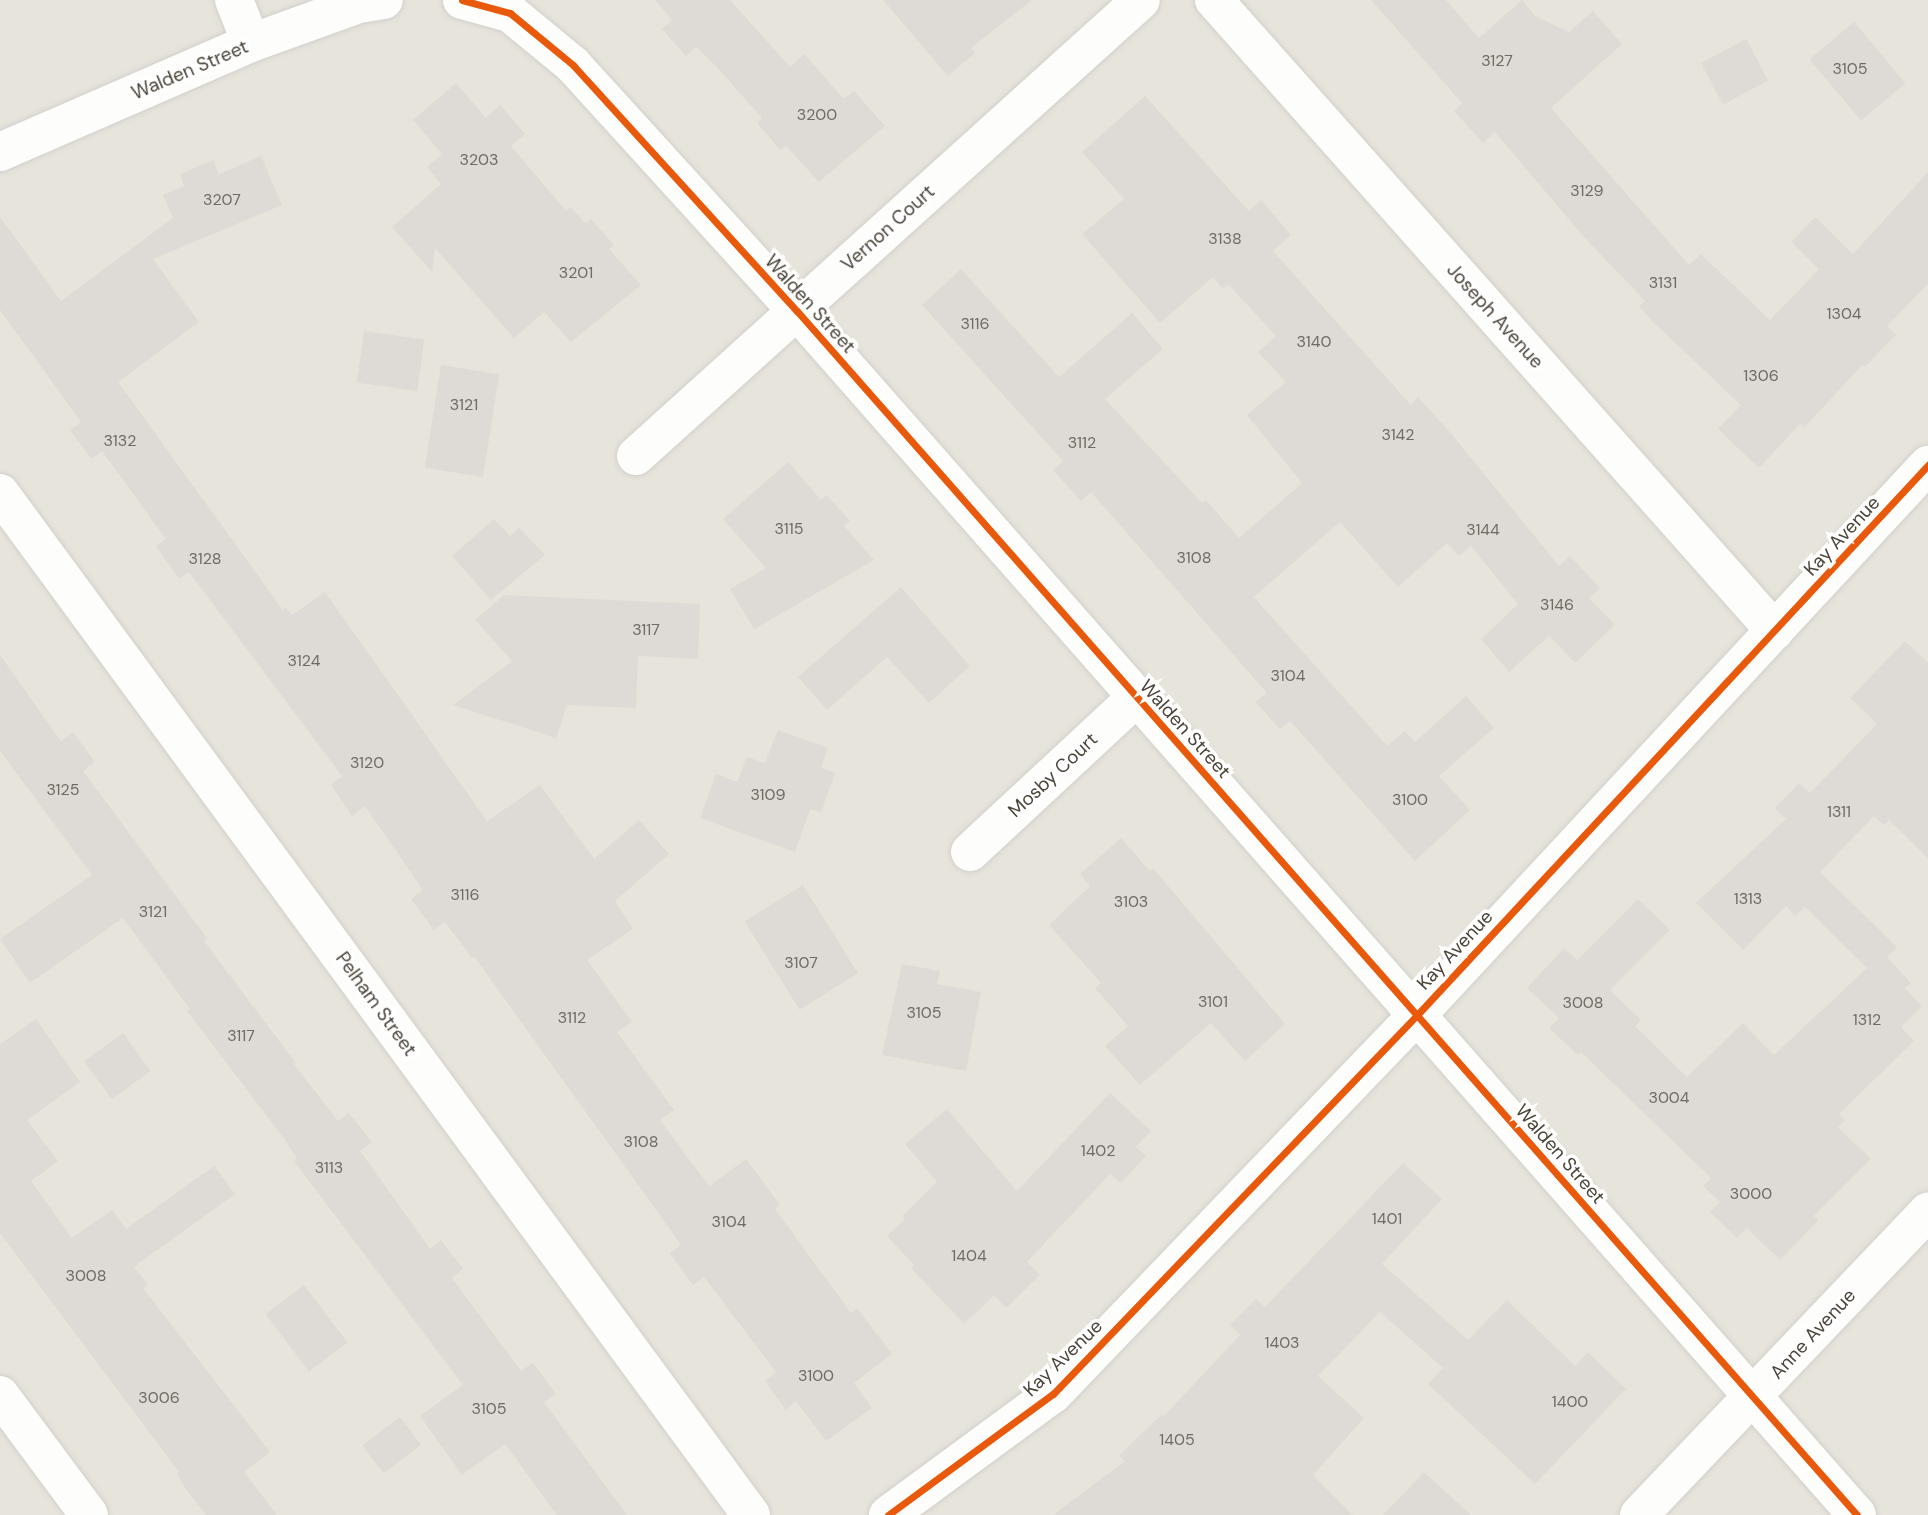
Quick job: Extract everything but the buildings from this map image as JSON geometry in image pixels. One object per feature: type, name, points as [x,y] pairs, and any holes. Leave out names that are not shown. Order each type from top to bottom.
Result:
[{"type":"street","points":[[234,0],[251,43]]},
{"type":"street","name":"Walden Street","points":[[0,152],[251,43],[359,4],[384,0]]},
{"type":"street","name":"Walden Street","points":[[462,0],[510,13],[573,65],[797,311],[1857,1515]]},
{"type":"street","name":"Vernon Court","points":[[636,456],[1141,0]]},
{"type":"street","name":"Joseph Avenue","points":[[1214,0],[1775,631]]},
{"type":"street","name":"Kay Avenue","points":[[888,1515],[1053,1394],[1417,1014],[1928,465]]},
{"type":"street","name":"Pelham Street","points":[[0,493],[751,1515]]},
{"type":"street","name":"Mosby Court","points":[[971,852],[1136,698]]},
{"type":"street","name":"Anne Avenue","points":[[1639,1515],[1928,1212]]},
{"type":"street","points":[[0,1395],[89,1515]]},
{"type":"shaded area","points":[[0,0],[1928,0],[1928,1515],[0,1515]]},
{"type":"cycle path","points":[[462,0],[510,13],[573,65],[797,311],[1857,1515]]},
{"type":"cycle path","points":[[888,1515],[1053,1394],[1417,1015],[1928,465]]}]
